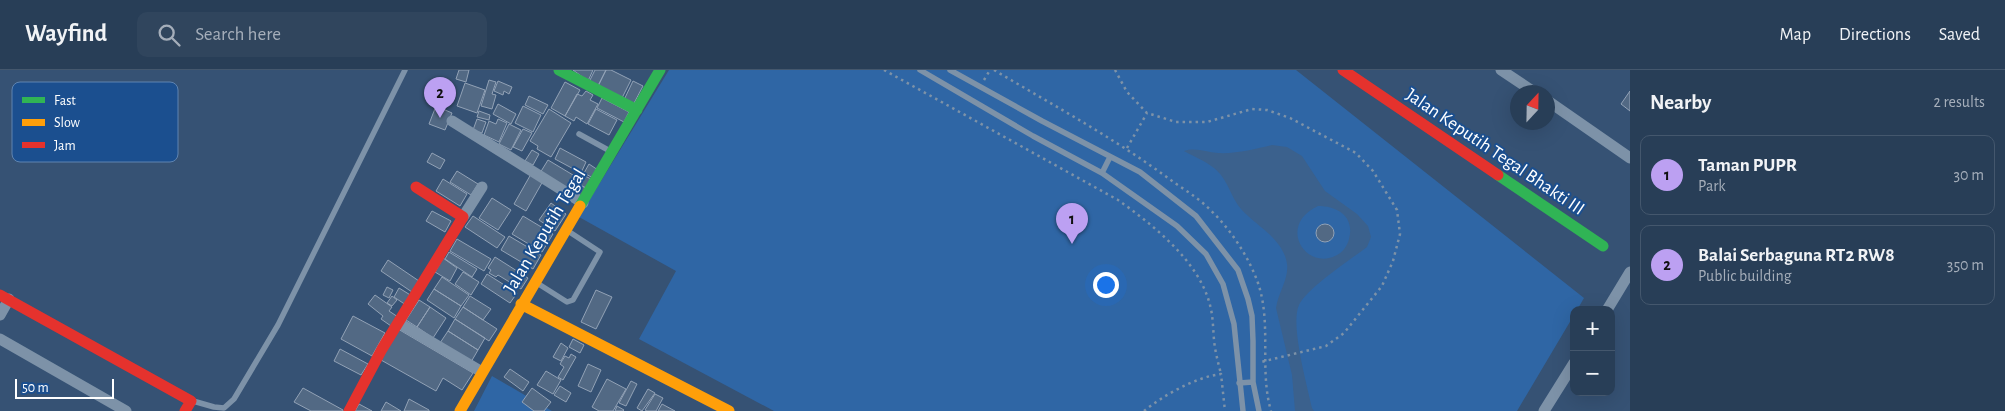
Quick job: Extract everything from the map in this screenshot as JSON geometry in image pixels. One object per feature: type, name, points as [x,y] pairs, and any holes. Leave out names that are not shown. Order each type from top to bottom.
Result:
[{"type":"street","points":[[559,70],[637,110]]},
{"type":"street","name":"Jalan Keputih Tegal","points":[[460,411],[521,304],[583,203],[660,70]]},
{"type":"street","name":"Jalan Keputih Tegal Bhakti III","points":[[1343,70],[1603,246]]},
{"type":"street","points":[[1501,70],[1524,85]]},
{"type":"street","points":[[1555,106],[1630,158]]},
{"type":"street","points":[[452,121],[583,203]]},
{"type":"street","points":[[416,187],[463,217]]},
{"type":"street","points":[[349,411],[399,323],[482,187]]},
{"type":"street","points":[[1609,306],[1630,272]]},
{"type":"street","points":[[0,315],[4,297],[188,406]]},
{"type":"street","points":[[521,304],[729,411]]},
{"type":"street","points":[[399,323],[482,372]]},
{"type":"street","points":[[0,339],[126,411]]},
{"type":"street","points":[[1544,411],[1570,369]]},
{"type":"lane","points":[[188,406],[224,408],[234,399],[278,325],[405,70]]},
{"type":"lane","points":[[920,70],[1102,174],[1177,226],[1206,254],[1223,284],[1234,324],[1243,411]]},
{"type":"lane","points":[[950,70],[1140,172],[1196,216],[1238,270],[1252,316],[1253,382],[1259,411]]},
{"type":"lane","points":[[579,134],[612,152]]},
{"type":"lane","points":[[1102,174],[1110,157]]},
{"type":"lane","points":[[535,282],[567,302],[573,300],[600,252],[566,230]]},
{"type":"lane","points":[[1239,383],[1253,382]]},
{"type":"path","points":[[884,70],[1118,200],[1148,221],[1181,254],[1199,280],[1210,305],[1225,411]]},
{"type":"path","points":[[1115,70],[1127,92],[1147,113],[1176,122],[1207,122],[1252,109],[1267,110],[1290,118],[1356,153],[1373,171],[1397,210],[1400,234],[1393,261],[1382,286],[1344,333],[1326,346],[1285,356]]},
{"type":"path","points":[[1127,148],[1147,113]]},
{"type":"path","points":[[1144,411],[1169,394],[1207,376],[1221,374]]},
{"type":"shaded area","points":[[669,70],[1296,70],[1584,298],[1579,306],[1570,306],[1570,322],[1517,411],[774,411],[639,339],[676,271],[579,217]]},
{"type":"shaded area","points":[[1272,145],[1287,147],[1302,156],[1325,191],[1357,214],[1368,226],[1371,237],[1367,247],[1320,283],[1299,305],[1297,326],[1300,355],[1314,411],[1295,411],[1292,375],[1276,308],[1287,270],[1285,255],[1275,240],[1241,209],[1219,172],[1207,163],[1184,151],[1197,150],[1232,153]],"holes":[[[1318,206],[1332,208],[1343,214],[1350,225],[1350,231],[1346,247],[1335,256],[1324,259],[1314,257],[1306,251],[1300,243],[1297,234],[1299,224],[1306,214]]]},
{"type":"shaded area","points":[[492,376],[552,411],[474,411]]},
{"type":"building","points":[[459,70],[469,70],[466,82],[456,79]]},
{"type":"building","points":[[573,70],[593,70],[588,81]]},
{"type":"building","points":[[595,70],[606,70],[597,88],[588,84]]},
{"type":"building","points":[[606,70],[611,70],[631,80],[621,100],[597,88]]},
{"type":"building","points":[[489,80],[496,82],[492,94],[496,95],[492,109],[481,106]]},
{"type":"building","points":[[498,81],[512,87],[509,94],[504,91],[503,95],[494,91]]},
{"type":"building","points":[[633,81],[643,86],[632,107],[623,102]]},
{"type":"building","points":[[565,82],[580,90],[565,116],[551,108]]},
{"type":"building","points":[[465,83],[485,90],[477,113],[457,106]]},
{"type":"building","points":[[586,91],[593,95],[590,100],[598,104],[587,124],[576,117],[574,121],[565,116],[577,94],[582,96]]},
{"type":"building","points":[[1630,91],[1630,111],[1621,104]]},
{"type":"building","points":[[529,96],[548,105],[543,114],[525,105]]},
{"type":"building","points":[[602,98],[629,112],[624,122],[597,108]]},
{"type":"building","points":[[498,104],[516,114],[511,124],[493,114]]},
{"type":"building","points":[[436,106],[452,113],[445,130],[429,124]]},
{"type":"building","points":[[523,106],[541,115],[533,132],[515,123]]},
{"type":"building","points":[[549,109],[571,123],[551,157],[537,149],[538,146],[530,141]]},
{"type":"building","points":[[596,109],[617,120],[609,135],[588,124]]},
{"type":"building","points":[[479,111],[490,115],[489,120],[477,117]]},
{"type":"building","points":[[477,119],[486,122],[482,133],[473,130]]},
{"type":"building","points":[[498,119],[507,123],[499,142],[484,135],[489,121],[496,124]]},
{"type":"building","points":[[509,124],[521,130],[511,150],[499,144]]},
{"type":"building","points":[[523,129],[532,133],[522,151],[513,147]]},
{"type":"building","points":[[560,148],[586,162],[581,173],[555,159]]},
{"type":"building","points":[[532,150],[539,154],[533,165],[525,161]]},
{"type":"building","points":[[432,153],[445,160],[440,169],[427,162]]},
{"type":"building","points":[[548,160],[578,178],[570,190],[540,173]]},
{"type":"building","points":[[589,164],[598,170],[593,178],[584,173]]},
{"type":"building","points":[[457,171],[478,184],[471,195],[450,182]]},
{"type":"building","points":[[531,174],[543,181],[526,211],[514,204]]},
{"type":"building","points":[[583,175],[593,180],[588,189],[578,184]]},
{"type":"building","points":[[443,179],[467,194],[460,206],[436,191]]},
{"type":"building","points":[[578,184],[588,189],[583,198],[573,192]]},
{"type":"building","points":[[492,198],[511,210],[498,230],[479,218]]},
{"type":"building","points":[[551,203],[566,214],[555,231],[539,220]]},
{"type":"building","points":[[432,211],[451,221],[445,232],[426,221]]},
{"type":"building","points":[[473,216],[505,237],[497,248],[465,227]]},
{"type":"building","points":[[523,216],[553,234],[542,252],[512,234]]},
{"type":"building","points":[[1321,224],[1329,224],[1334,229],[1332,240],[1321,242],[1316,237],[1316,229]]},
{"type":"building","points":[[509,236],[541,255],[533,269],[501,250]]},
{"type":"building","points":[[457,239],[491,259],[484,271],[450,251]]},
{"type":"building","points":[[449,252],[477,269],[472,277],[445,259]]},
{"type":"building","points":[[495,257],[528,278],[521,289],[498,275],[496,277],[489,273],[491,270],[488,268]]},
{"type":"building","points":[[443,258],[457,268],[450,281],[435,272]]},
{"type":"building","points":[[388,260],[419,281],[412,292],[381,271]]},
{"type":"building","points":[[463,272],[479,282],[471,295],[455,284]]},
{"type":"building","points":[[487,274],[517,293],[510,303],[481,284]]},
{"type":"building","points":[[442,277],[469,295],[461,306],[434,289]]},
{"type":"building","points":[[387,287],[393,290],[389,298],[383,295]]},
{"type":"building","points":[[399,288],[412,296],[406,305],[394,297]]},
{"type":"building","points":[[434,289],[461,306],[454,318],[427,300]]},
{"type":"building","points":[[596,290],[612,297],[596,329],[581,322]]},
{"type":"building","points":[[375,295],[392,307],[389,311],[398,317],[391,326],[381,319],[383,316],[368,304]]},
{"type":"building","points":[[392,296],[397,300],[392,306],[387,303]]},
{"type":"building","points":[[470,296],[491,309],[483,320],[463,307]]},
{"type":"building","points":[[419,300],[430,307],[417,327],[406,320]]},
{"type":"building","points":[[430,307],[446,318],[433,338],[417,327]]},
{"type":"building","points":[[463,307],[497,329],[489,341],[455,319]]},
{"type":"building","points":[[353,316],[385,333],[372,356],[341,339]]},
{"type":"building","points":[[455,319],[485,338],[478,350],[448,331]]},
{"type":"building","points":[[398,329],[473,373],[462,390],[443,378],[436,391],[381,360]]},
{"type":"building","points":[[448,331],[478,350],[471,362],[440,343]]},
{"type":"building","points":[[573,339],[584,345],[580,353],[569,347]]},
{"type":"building","points":[[561,343],[568,348],[561,361],[553,357]]},
{"type":"building","points":[[340,349],[368,364],[361,375],[334,361]]},
{"type":"building","points":[[571,354],[576,357],[563,380],[558,377],[564,367],[560,364],[565,356],[569,358]]},
{"type":"building","points":[[588,364],[601,370],[591,392],[578,386]]},
{"type":"building","points":[[510,369],[529,382],[523,391],[504,377]]},
{"type":"building","points":[[546,371],[561,380],[553,394],[537,385]]},
{"type":"building","points":[[607,379],[626,389],[613,411],[599,411],[592,407]]},
{"type":"building","points":[[631,381],[637,384],[626,406],[619,403]]},
{"type":"building","points":[[560,386],[571,393],[566,402],[554,395]]},
{"type":"building","points":[[303,388],[343,411],[311,411],[294,402]]},
{"type":"building","points":[[532,388],[551,402],[544,411],[534,411],[522,402]]},
{"type":"building","points":[[648,389],[655,393],[642,411],[637,408]]},
{"type":"building","points":[[655,394],[663,398],[656,411],[645,410]]},
{"type":"building","points":[[409,399],[429,410],[429,411],[404,411]]},
{"type":"building","points":[[386,402],[401,411],[381,411]]},
{"type":"building","points":[[359,404],[372,411],[355,411]]},
{"type":"building","points":[[662,404],[675,411],[658,411]]},
{"type":"building","points":[[617,406],[624,410],[615,411]]},
{"type":"traffic: fast","points":[[559,70],[637,110]]},
{"type":"traffic: fast","points":[[580,206],[660,70]]},
{"type":"traffic: fast","points":[[1498,175],[1603,246]]},
{"type":"traffic: slow","points":[[460,411],[580,206]]},
{"type":"traffic: slow","points":[[521,304],[729,411]]},
{"type":"traffic: jam","points":[[1343,70],[1498,175]]},
{"type":"traffic: jam","points":[[349,411],[382,349],[463,217],[416,187]]},
{"type":"traffic: jam","points":[[0,295],[191,401],[185,411]]},
{"type":"place","name":"Balai Serbaguna RT2 RW8","points":[[440,118]]},
{"type":"place","name":"Taman PUPR","points":[[1072,244]]}]
